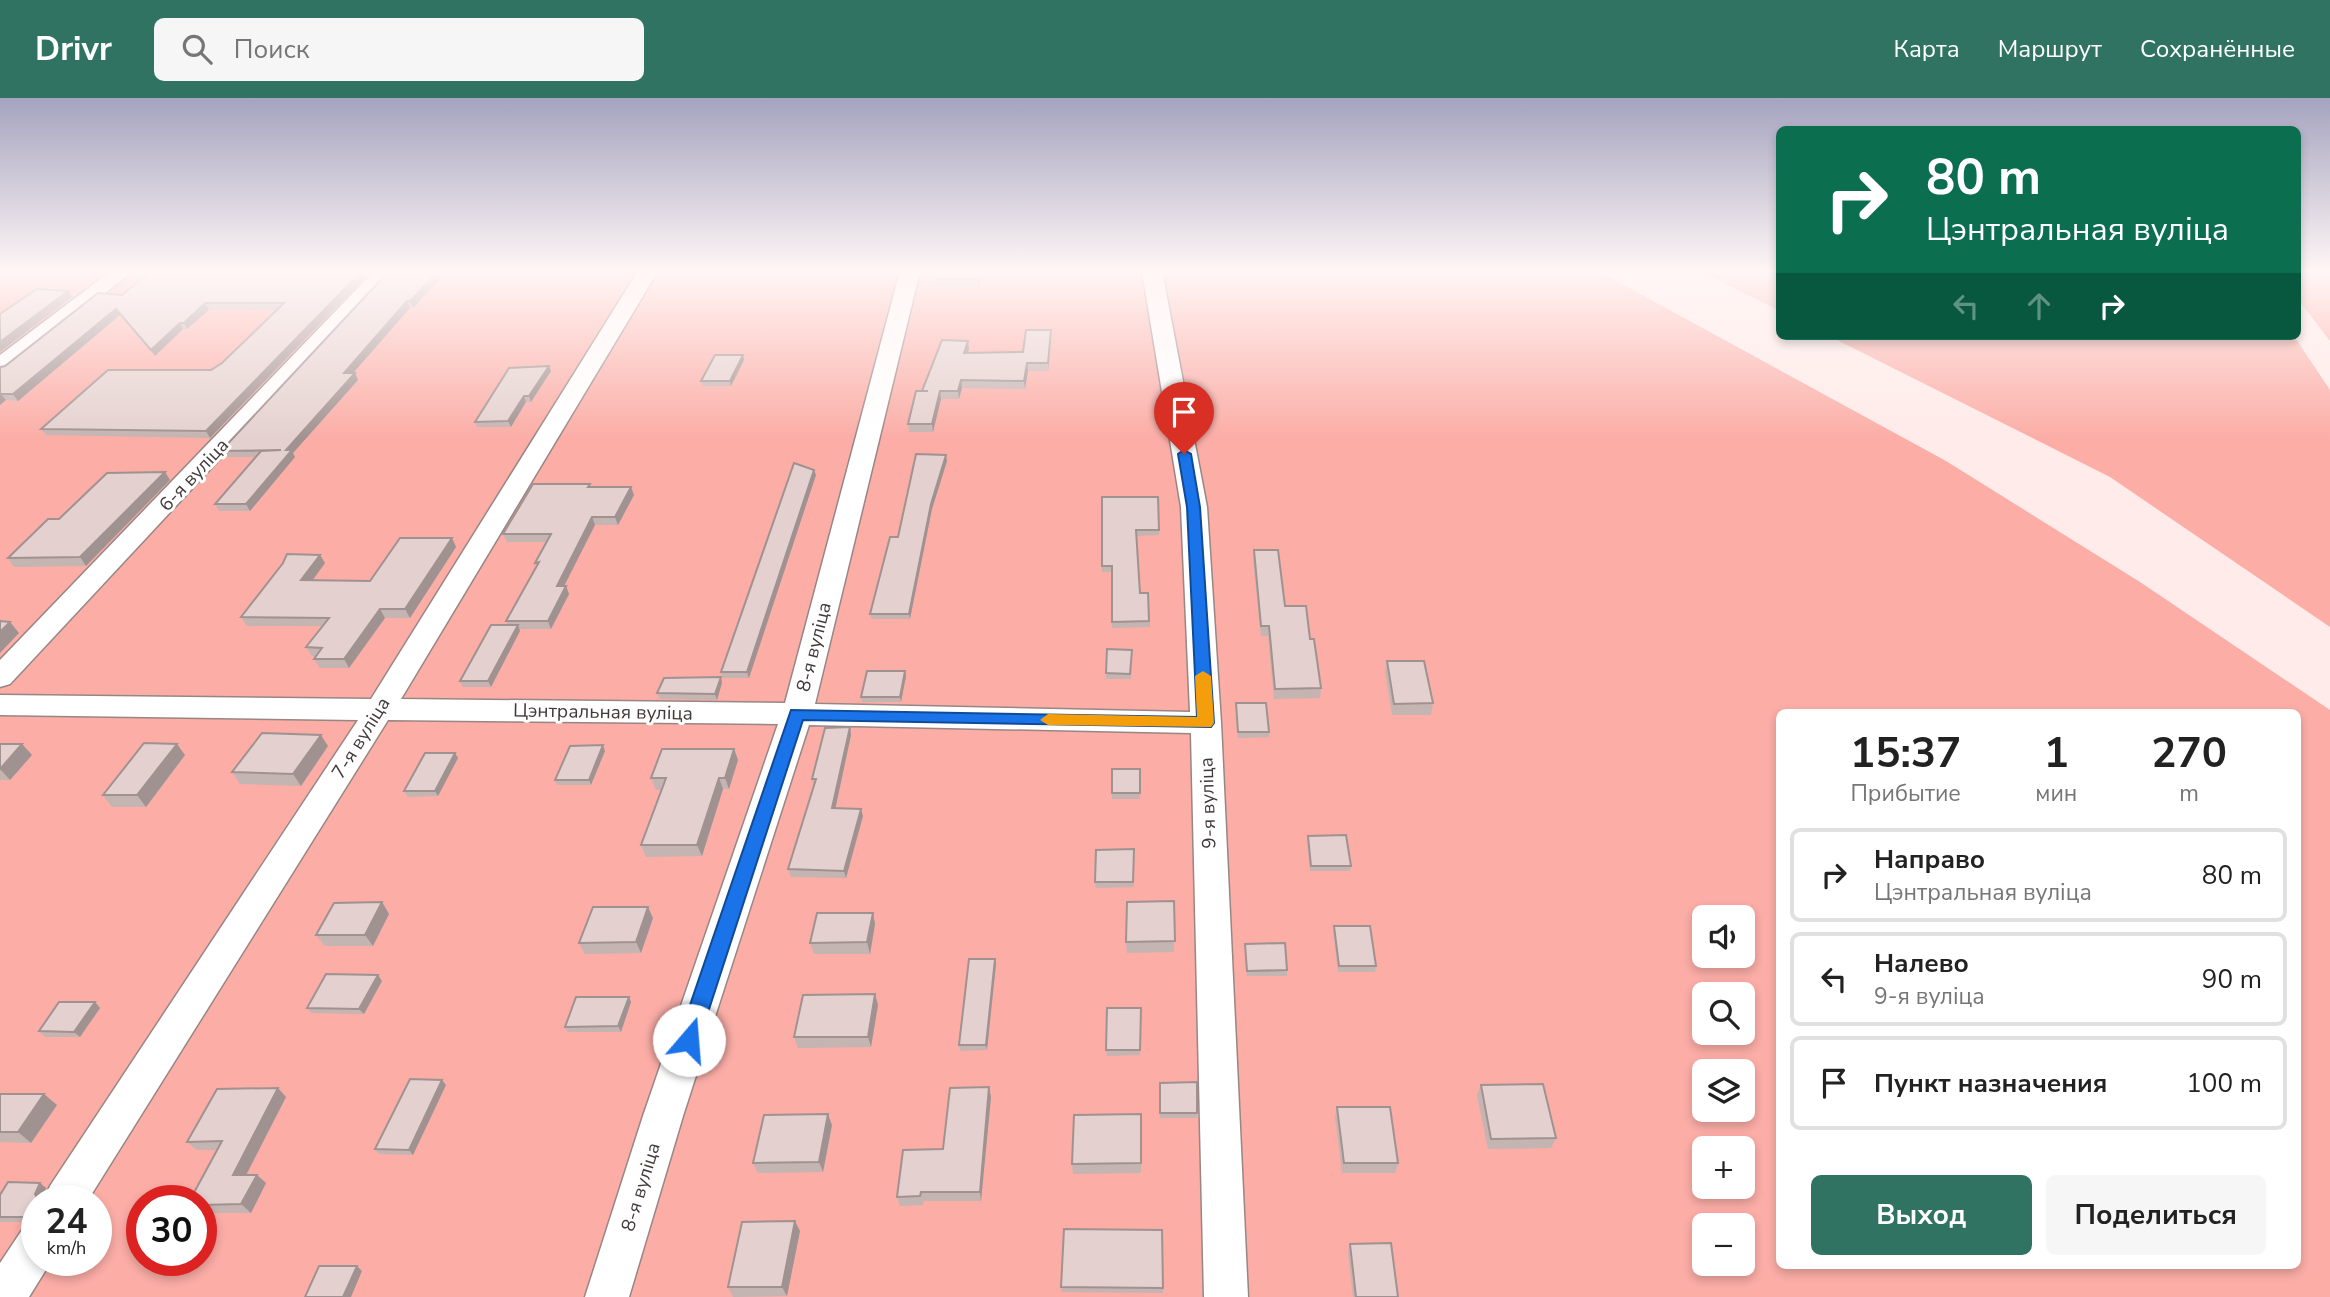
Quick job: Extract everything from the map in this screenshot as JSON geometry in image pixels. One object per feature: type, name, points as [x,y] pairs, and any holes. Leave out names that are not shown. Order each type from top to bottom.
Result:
[{"type":"street","points":[[0,366],[50,327]]},
{"type":"street","name":"6-я вуліца","points":[[0,677],[333,327]]},
{"type":"street","name":"7-я вуліца","points":[[75,1185],[380,709],[614,327]]},
{"type":"street","name":"8-я вуліца","points":[[607,1297],[663,1116],[797,714],[897,327]]},
{"type":"street","name":"9-я вуліца","points":[[1162,327],[1194,507],[1206,723],[1226,1297]]},
{"type":"street","name":"Цэнтральная вуліца","points":[[0,705],[797,714],[1206,723]]},
{"type":"street","points":[[3,1297],[21,1269]]},
{"type":"shaded area","points":[[0,327],[1700,327],[1946,461],[2140,582],[2330,710],[2330,1297],[0,1297]]},
{"type":"shaded area","points":[[2319,327],[2330,327],[2330,341]]},
{"type":"shaded area","points":[[1837,340],[2297,340],[2330,390],[2330,627],[2110,477]]},
{"type":"building","points":[[0,327],[20,327],[0,342]]},
{"type":"building","points":[[55,327],[94,327],[13,394],[0,394],[0,367],[5,366]]},
{"type":"building","points":[[131,327],[176,327],[151,350]]},
{"type":"building","points":[[259,327],[307,327],[206,431],[41,429],[108,370],[211,370]]},
{"type":"building","points":[[337,327],[384,327],[344,373],[355,373],[286,450],[292,450],[246,504],[215,504],[261,451],[281,450],[221,451]]},
{"type":"building","points":[[1026,330],[1051,330],[1048,363],[1027,363],[1024,381],[961,380],[958,391],[940,391],[932,424],[908,424],[916,391],[922,391],[942,340],[968,341],[964,353],[1023,352]]},
{"type":"building","points":[[715,355],[743,355],[730,381],[701,381]]},
{"type":"building","points":[[549,366],[529,396],[524,396],[508,421],[475,422],[509,368]]},
{"type":"building","points":[[916,454],[946,455],[931,504],[909,614],[870,614],[890,537],[898,537]]},
{"type":"building","points":[[794,463],[814,470],[747,672],[721,672]]},
{"type":"building","points":[[165,472],[80,557],[8,558],[48,519],[59,519],[107,473]]},
{"type":"building","points":[[533,484],[631,487],[615,517],[592,517],[557,586],[566,586],[548,621],[506,621],[539,562],[535,563],[551,534],[503,534]]},
{"type":"building","points":[[1102,497],[1158,497],[1159,530],[1136,530],[1140,593],[1148,593],[1149,621],[1112,622],[1112,566],[1102,566]]},
{"type":"building","points":[[400,538],[452,538],[405,609],[380,609],[344,659],[314,659],[322,648],[306,647],[329,618],[241,617],[287,554],[320,555],[301,580],[370,581]]},
{"type":"building","points":[[1254,550],[1278,550],[1285,606],[1306,606],[1321,688],[1275,689],[1269,626],[1261,626]]},
{"type":"building","points":[[0,621],[10,622],[0,632]]},
{"type":"building","points":[[491,625],[518,625],[488,681],[460,681]]},
{"type":"building","points":[[1107,649],[1132,650],[1130,674],[1106,673]]},
{"type":"building","points":[[1387,661],[1424,661],[1433,703],[1394,704]]},
{"type":"building","points":[[867,671],[905,671],[900,697],[861,697]]},
{"type":"building","points":[[721,677],[715,694],[657,693],[664,678]]},
{"type":"building","points":[[1236,703],[1266,703],[1269,732],[1238,732]]},
{"type":"building","points":[[850,727],[832,808],[861,809],[844,871],[788,869],[816,779],[812,779],[825,728]]},
{"type":"building","points":[[262,733],[321,735],[293,774],[232,772]]},
{"type":"building","points":[[144,743],[177,744],[137,795],[103,795]]},
{"type":"building","points":[[0,744],[22,744],[0,769]]},
{"type":"building","points":[[603,745],[589,780],[555,780],[570,746]]},
{"type":"building","points":[[662,749],[734,749],[725,778],[719,778],[697,845],[641,845],[666,778],[651,778]]},
{"type":"building","points":[[425,753],[455,753],[435,791],[404,791]]},
{"type":"building","points":[[1112,769],[1140,769],[1140,793],[1112,793]]},
{"type":"building","points":[[1346,835],[1351,866],[1311,866],[1308,836]]},
{"type":"building","points":[[1134,849],[1133,882],[1095,882],[1096,850]]},
{"type":"building","points":[[1174,901],[1175,941],[1126,942],[1127,902]]},
{"type":"building","points":[[382,902],[365,935],[316,935],[334,903]]},
{"type":"building","points":[[593,907],[648,907],[636,942],[579,943]]},
{"type":"building","points":[[817,913],[873,913],[867,942],[810,943]]},
{"type":"building","points":[[1334,926],[1370,926],[1376,966],[1339,966]]},
{"type":"building","points":[[1285,943],[1287,970],[1247,971],[1245,944]]},
{"type":"building","points":[[969,959],[995,959],[986,1045],[959,1045]]},
{"type":"building","points":[[326,974],[378,975],[359,1009],[307,1008]]},
{"type":"building","points":[[875,994],[868,1037],[794,1037],[803,995]]},
{"type":"building","points":[[576,997],[629,997],[618,1026],[565,1027]]},
{"type":"building","points":[[59,1002],[95,1002],[74,1032],[39,1031]]},
{"type":"building","points":[[1107,1008],[1141,1008],[1140,1050],[1106,1050]]},
{"type":"building","points":[[410,1079],[442,1080],[409,1150],[375,1149]]},
{"type":"building","points":[[1197,1082],[1197,1113],[1160,1113],[1160,1083]]},
{"type":"building","points":[[1543,1084],[1556,1138],[1491,1139],[1481,1085]]},
{"type":"building","points":[[989,1087],[980,1192],[921,1192],[920,1196],[897,1197],[903,1150],[943,1149],[950,1088]]},
{"type":"building","points":[[278,1088],[233,1175],[257,1175],[241,1204],[217,1205],[217,1185],[198,1185],[222,1141],[187,1142],[217,1089]]},
{"type":"building","points":[[0,1094],[44,1094],[18,1132],[0,1132]]},
{"type":"building","points":[[1337,1107],[1390,1107],[1398,1163],[1344,1163]]},
{"type":"building","points":[[828,1114],[819,1162],[753,1163],[764,1115]]},
{"type":"building","points":[[1141,1114],[1141,1163],[1072,1164],[1074,1115]]},
{"type":"building","points":[[8,1182],[40,1183],[21,1185],[21,1217],[0,1217],[0,1195]]},
{"type":"building","points":[[795,1221],[782,1287],[728,1287],[742,1222]]},
{"type":"building","points":[[1064,1229],[1162,1230],[1163,1288],[1061,1287]]},
{"type":"building","points":[[1391,1243],[1398,1297],[1356,1297],[1350,1244]]},
{"type":"building","points":[[319,1266],[357,1266],[343,1297],[305,1297]]},
{"type":"slow traffic","points":[[1048,720],[1206,723],[1203,676]]},
{"type":"route","points":[[689,1040],[797,714],[1206,723],[1194,507],[1184,454]]}]
